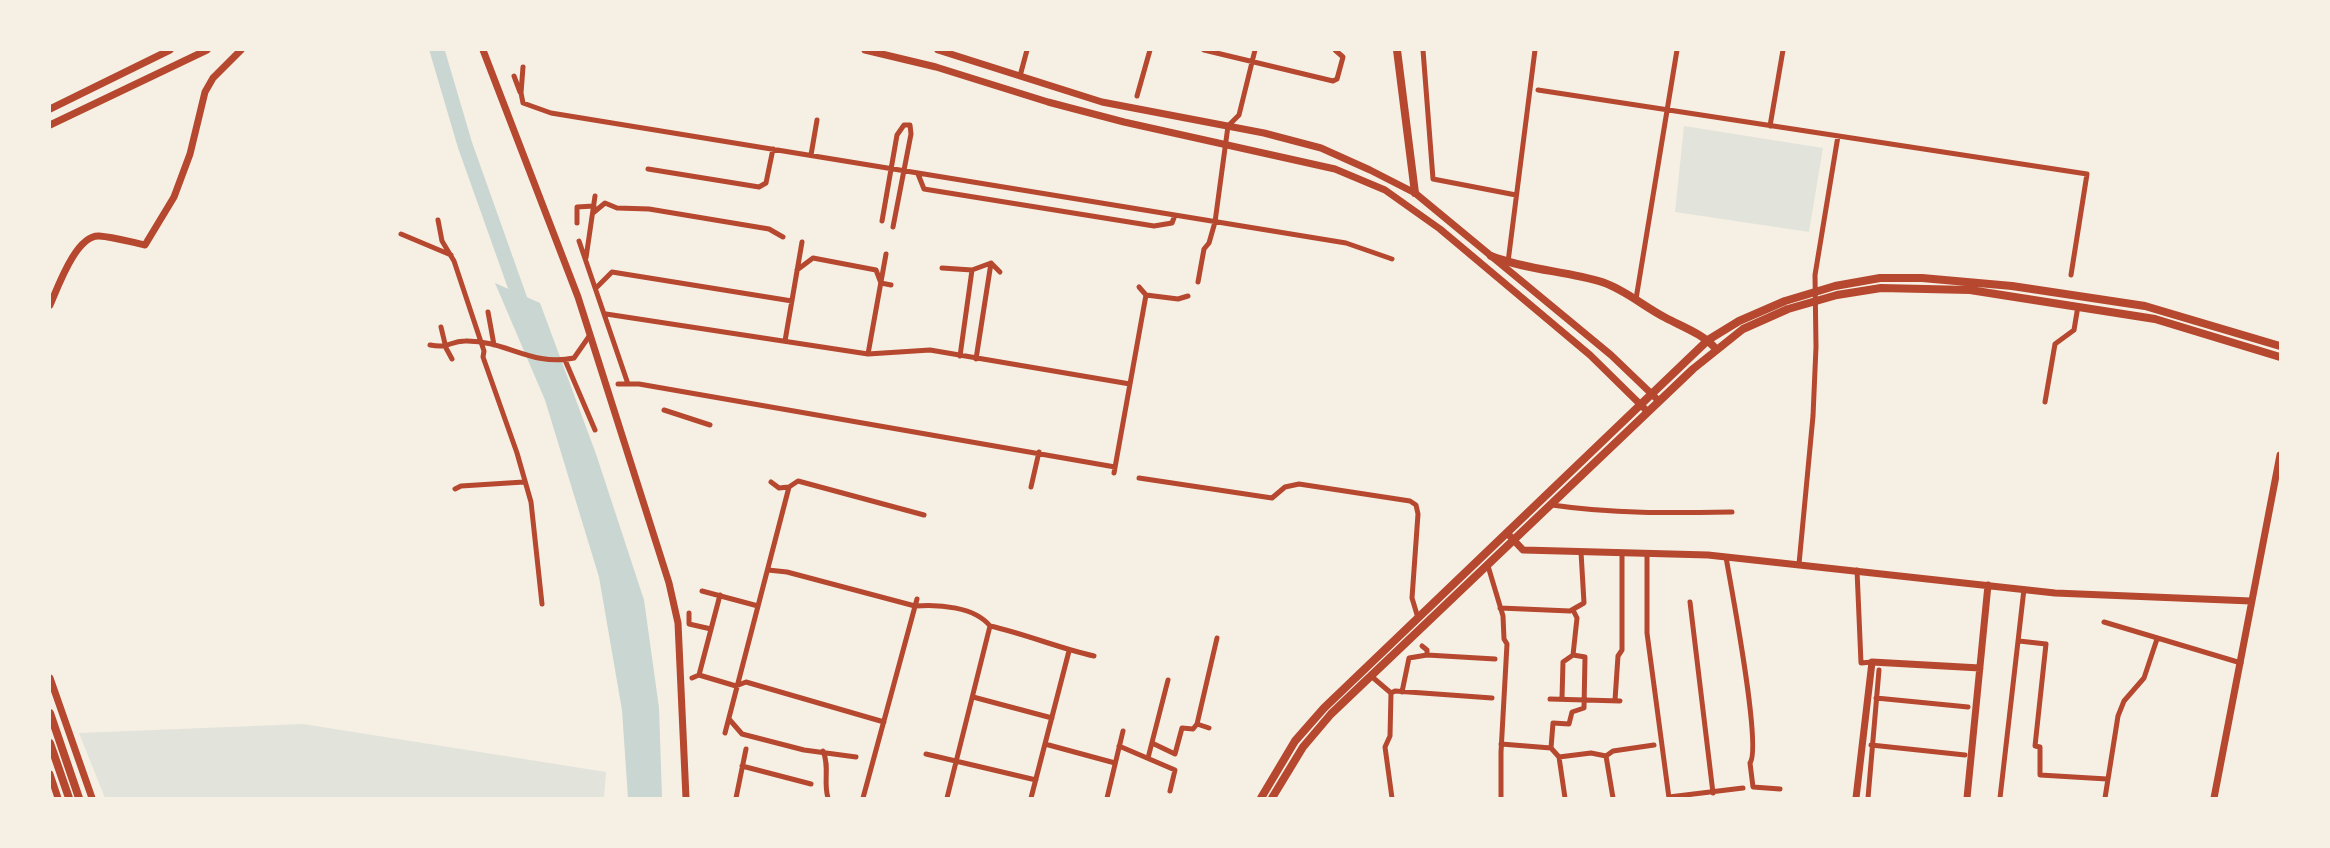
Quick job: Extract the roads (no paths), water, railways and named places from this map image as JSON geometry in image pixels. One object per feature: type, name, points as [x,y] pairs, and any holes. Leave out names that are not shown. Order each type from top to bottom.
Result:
[{"type":"main road","points":[[1397,50],[1415,193]]},
{"type":"main road","points":[[1491,256],[1508,262],[1602,282],[1636,299],[1656,314],[1708,340],[1716,349]]},
{"type":"main road","points":[[1656,398],[1743,329],[1815,297],[1880,278],[1971,281],[2145,306],[2280,346]]},
{"type":"main road","points":[[1272,798],[1303,747],[1331,714],[1488,566],[1511,537],[1552,505],[1656,398],[1708,340],[1739,321],[1785,301],[1881,288],[1921,287],[1970,290],[2078,305],[2155,319],[2280,357]]},
{"type":"main road","points":[[1261,798],[1295,741],[1317,716],[1419,618],[1511,537],[1645,409]]},
{"type":"main road","points":[[50,713],[80,798]]},
{"type":"main road","points":[[50,743],[69,798]]},
{"type":"street","points":[[50,109],[170,50]]},
{"type":"street","points":[[50,125],[207,50]]},
{"type":"street","points":[[50,305],[78,249],[87,239],[97,236],[145,245],[174,197],[190,154],[206,92],[213,78],[241,50]]},
{"type":"street","points":[[483,50],[521,143],[538,197],[560,244],[669,583],[677,616],[686,798]]},
{"type":"street","points":[[865,50],[936,66],[1048,102],[1113,119],[1335,169],[1385,190],[1440,230],[1590,355],[1645,409]]},
{"type":"street","points":[[938,50],[951,51],[1102,102],[1227,126],[1321,148],[1415,193],[1611,355],[1656,398]]},
{"type":"street","points":[[1020,76],[1027,50]]},
{"type":"street","points":[[1137,96],[1150,50]]},
{"type":"street","points":[[1204,50],[1333,81],[1337,79],[1343,57],[1335,50]]},
{"type":"street","points":[[1227,126],[1239,116],[1255,50]]},
{"type":"street","points":[[1423,50],[1433,179],[1516,195]]},
{"type":"street","points":[[1508,262],[1534,50]]},
{"type":"street","points":[[1636,299],[1677,50]]},
{"type":"street","points":[[1770,126],[1783,50]]},
{"type":"street","points":[[521,93],[523,67]]},
{"type":"street","points":[[514,76],[523,103],[551,113],[1346,243],[1392,259]]},
{"type":"street","points":[[1538,90],[2087,174],[2071,275]]},
{"type":"street","points":[[811,155],[817,120]]},
{"type":"street","points":[[882,221],[897,135],[904,125],[910,125],[912,134],[893,227]]},
{"type":"street","points":[[1198,282],[1204,249],[1209,243],[1215,222],[1227,143],[1227,126]]},
{"type":"street","points":[[1799,564],[1813,416],[1815,275],[1838,136]]},
{"type":"street","points":[[648,168],[660,172],[666,171],[759,187],[766,183],[773,149]]},
{"type":"street","points":[[918,174],[924,189],[1154,226],[1172,223],[1175,215]]},
{"type":"street","points":[[586,260],[595,196]]},
{"type":"street","points":[[577,223],[577,207],[593,209],[605,203],[617,208],[649,209],[769,229],[783,237]]},
{"type":"street","points":[[438,220],[442,241],[451,255],[531,502],[542,604]]},
{"type":"street","points":[[401,234],[451,255]]},
{"type":"street","points":[[579,241],[606,314],[628,384]]},
{"type":"street","points":[[785,341],[802,242]]},
{"type":"street","points":[[868,354],[886,254]]},
{"type":"street","points":[[797,270],[813,258],[876,270],[881,283]]},
{"type":"street","points":[[942,268],[972,270],[991,263]]},
{"type":"street","points":[[991,263],[999,272]]},
{"type":"street","points":[[976,359],[991,263]]},
{"type":"street","points":[[960,356],[972,270]]},
{"type":"street","points":[[596,288],[612,272],[792,301]]},
{"type":"street","points":[[881,283],[891,285]]},
{"type":"street","points":[[1139,287],[1146,294],[1178,299],[1188,296]]},
{"type":"street","points":[[618,384],[1039,452],[1114,470],[1146,294]]},
{"type":"street","points":[[2045,402],[2055,344],[2074,330],[2078,305]]},
{"type":"street","points":[[488,312],[494,345]]},
{"type":"street","points":[[606,314],[868,354],[930,350],[1130,384]]},
{"type":"street","points":[[441,327],[446,348],[452,359]]},
{"type":"street","points":[[430,345],[446,348],[463,340],[520,351],[534,358],[553,362],[574,358],[590,335]]},
{"type":"street","points":[[565,360],[594,430]]},
{"type":"street","points":[[664,410],[710,425]]},
{"type":"street","points":[[1032,487],[1039,452]]},
{"type":"street","points":[[2214,798],[2280,455]]},
{"type":"street","points":[[1139,478],[1272,498],[1285,487],[1299,484],[1410,501],[1416,505],[1418,514],[1412,598],[1419,618]]},
{"type":"street","points":[[771,482],[779,488],[789,487],[798,481],[924,515]]},
{"type":"street","points":[[455,489],[461,486],[524,482]]},
{"type":"street","points":[[725,733],[789,487]]},
{"type":"street","points":[[1552,505],[1594,511],[1646,514],[1732,512]]},
{"type":"street","points":[[1511,537],[1523,550],[1726,557],[2024,589],[2251,601]]},
{"type":"street","points":[[1500,608],[1573,610],[1584,603],[1581,552]]},
{"type":"street","points":[[1550,699],[1617,700],[1618,656],[1622,650],[1622,553]]},
{"type":"street","points":[[1647,553],[1647,633],[1669,798],[1743,788]]},
{"type":"street","points":[[1726,557],[1752,722],[1754,758],[1750,763],[1753,787],[1780,789]]},
{"type":"street","points":[[1488,566],[1507,644],[1501,744],[1501,798]]},
{"type":"street","points":[[768,570],[915,606],[933,604],[982,616],[990,626],[1018,632],[1069,651],[1094,656]]},
{"type":"street","points":[[1857,570],[1861,663],[1980,668]]},
{"type":"street","points":[[1967,798],[1988,585]]},
{"type":"street","points":[[2000,798],[2024,589]]},
{"type":"street","points":[[702,591],[758,606]]},
{"type":"street","points":[[699,675],[720,595]]},
{"type":"street","points":[[863,798],[917,599]]},
{"type":"street","points":[[1689,602],[1713,793]]},
{"type":"street","points":[[1573,610],[1576,618],[1573,655]]},
{"type":"street","points":[[689,614],[689,624],[711,628]]},
{"type":"street","points":[[2104,622],[2241,663]]},
{"type":"street","points":[[947,798],[990,626]]},
{"type":"street","points":[[1152,743],[1175,754],[1182,728],[1192,729],[1197,724],[1218,638]]},
{"type":"street","points":[[2105,798],[2118,716],[2124,700],[2144,678],[2157,639]]},
{"type":"street","points":[[2019,641],[2046,644],[2035,746],[2040,747],[2040,775],[2107,779]]},
{"type":"street","points":[[1422,646],[1427,650],[1427,655]]},
{"type":"street","points":[[1031,798],[1069,651]]},
{"type":"street","points":[[1402,692],[1409,658],[1427,655],[1495,659]]},
{"type":"street","points":[[1551,748],[1552,723],[1569,724],[1572,712],[1584,708],[1585,657],[1573,655],[1563,662],[1562,698]]},
{"type":"street","points":[[1856,798],[1872,662]]},
{"type":"street","points":[[1868,798],[1879,670]]},
{"type":"street","points":[[692,678],[699,675],[736,686],[746,682],[884,722]]},
{"type":"street","points":[[1371,676],[1391,693]]},
{"type":"street","points":[[50,678],[92,798]]},
{"type":"street","points":[[1148,758],[1168,680]]},
{"type":"street","points":[[1391,693],[1395,691],[1492,698]]},
{"type":"street","points":[[1391,693],[1390,735],[1385,747],[1392,798]]},
{"type":"street","points":[[973,697],[1052,718]]},
{"type":"street","points":[[1876,698],[1968,707]]},
{"type":"street","points":[[729,719],[742,734],[804,750],[856,757]]},
{"type":"street","points":[[1197,724],[1209,728]]},
{"type":"street","points":[[1107,798],[1123,730]]},
{"type":"street","points":[[1045,744],[1115,763]]},
{"type":"street","points":[[1501,744],[1551,748],[1559,757],[1565,798]]},
{"type":"street","points":[[1559,757],[1591,753],[1606,756],[1613,751],[1654,745]]},
{"type":"street","points":[[1119,746],[1175,770],[1170,791]]},
{"type":"street","points":[[1871,746],[1965,755]]},
{"type":"street","points":[[736,798],[746,749]]},
{"type":"street","points":[[823,751],[827,762],[825,791],[828,798]]},
{"type":"street","points":[[926,754],[957,759],[1036,780]]},
{"type":"street","points":[[1606,756],[1613,798]]},
{"type":"street","points":[[742,766],[811,784]]},
{"type":"street","points":[[50,774],[58,798]]},
{"type":"waterway","points":[[437,50],[465,145],[524,311]]}]
